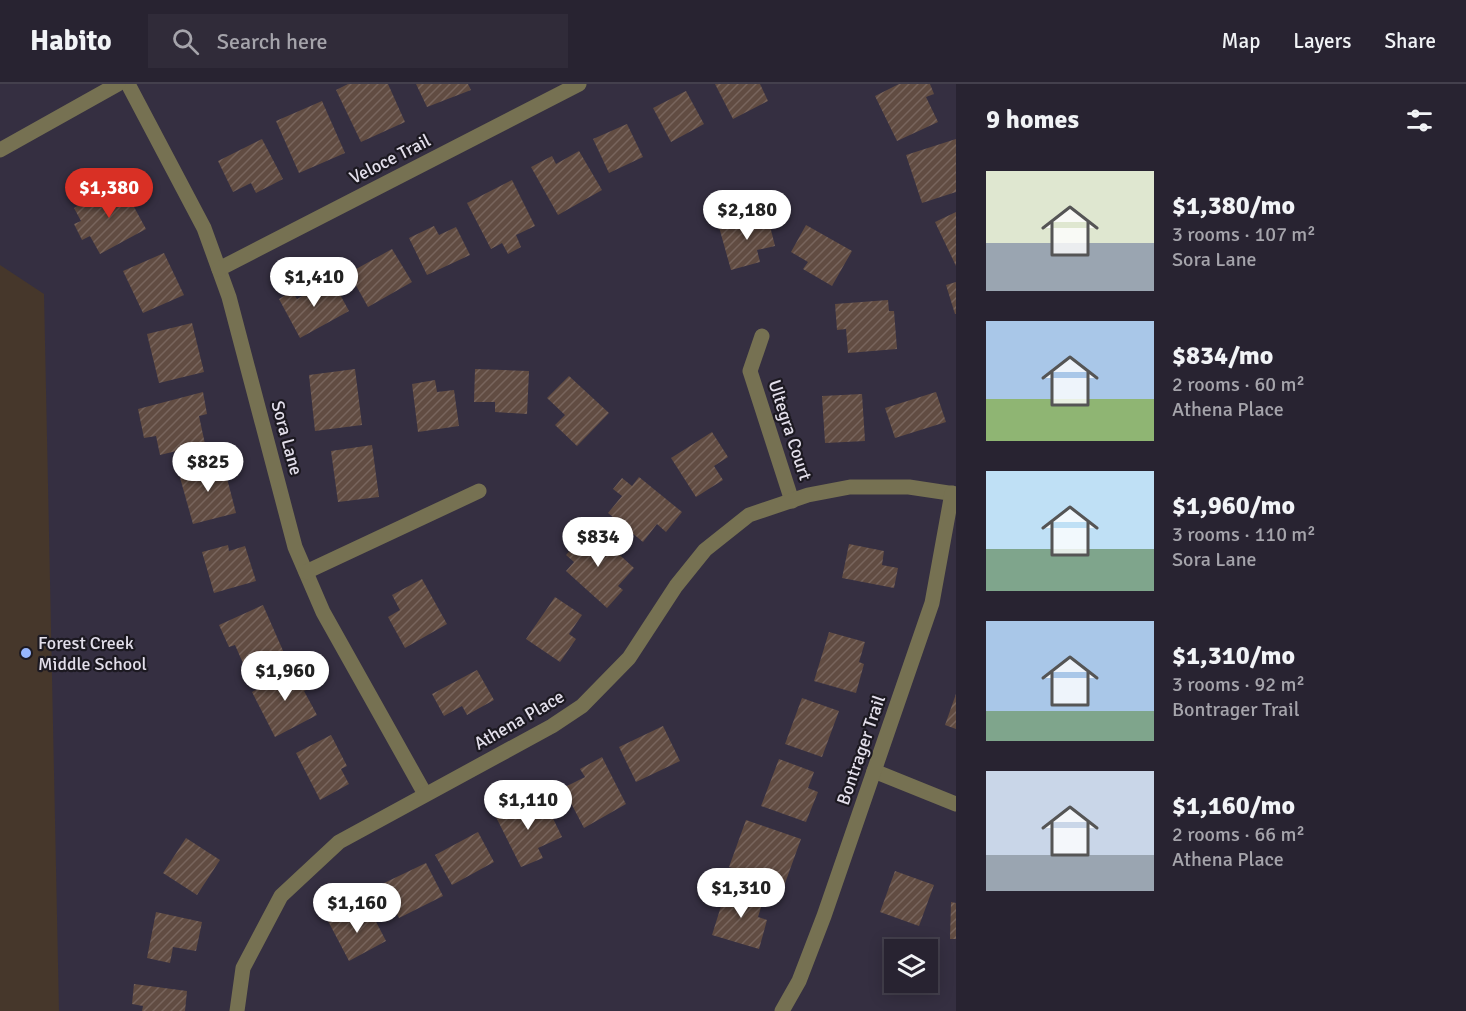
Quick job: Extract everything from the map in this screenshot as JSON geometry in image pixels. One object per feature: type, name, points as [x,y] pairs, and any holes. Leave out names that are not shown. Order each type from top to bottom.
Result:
[{"type":"street","points":[[0,150],[118,84]]},
{"type":"street","name":"Sora Lane","points":[[128,84],[204,228],[219,269],[229,297],[296,547],[306,572],[323,612],[425,794]]},
{"type":"street","name":"Veloce Trail","points":[[219,269],[579,84]]},
{"type":"street","name":"Ultegra Court","points":[[762,336],[750,371],[792,501]]},
{"type":"street","name":"Athena Place","points":[[237,1011],[243,968],[281,896],[339,842],[552,726],[582,706],[629,658],[676,586],[705,550],[749,515],[792,501],[850,487],[909,487],[954,494]]},
{"type":"street","points":[[306,572],[479,491]]},
{"type":"street","name":"Bontrager Trail","points":[[782,1011],[799,981],[932,603],[954,494]]},
{"type":"street","points":[[874,771],[956,804]]},
{"type":"shaded area","name":"Forest Creek Middle School","points":[[0,265],[44,294],[59,1011],[0,1011]]},
{"type":"building","points":[[348,84],[388,84],[405,122],[361,142],[336,90]]},
{"type":"building","points":[[416,84],[468,84],[471,90],[427,107]]},
{"type":"building","points":[[715,84],[760,84],[768,101],[733,119]]},
{"type":"building","points":[[899,84],[930,84],[934,94],[926,97],[938,122],[897,141],[875,96]]},
{"type":"building","points":[[686,91],[704,124],[671,142],[653,108]]},
{"type":"building","points":[[322,101],[345,153],[299,173],[276,121]]},
{"type":"building","points":[[627,124],[643,157],[609,173],[593,139]]},
{"type":"building","points":[[262,139],[283,179],[256,193],[251,183],[233,192],[218,161]]},
{"type":"building","points":[[956,139],[956,192],[922,203],[906,155]]},
{"type":"building","points":[[579,151],[602,190],[558,215],[531,167],[552,156],[556,164]]},
{"type":"building","points":[[512,180],[535,226],[516,235],[521,247],[508,254],[502,243],[491,249],[467,203]]},
{"type":"building","points":[[121,183],[146,229],[100,254],[90,236],[82,240],[74,224],[81,221],[74,208]]},
{"type":"building","points":[[956,212],[956,266],[935,222]]},
{"type":"building","points":[[767,214],[775,246],[757,250],[760,262],[731,270],[719,227]]},
{"type":"building","points":[[806,225],[852,251],[832,286],[803,269],[808,262],[791,252]]},
{"type":"building","points":[[434,226],[439,235],[456,227],[470,255],[427,275],[409,238]]},
{"type":"building","points":[[392,249],[412,282],[368,307],[349,273]]},
{"type":"building","points":[[164,253],[184,295],[143,313],[123,271]]},
{"type":"building","points":[[332,280],[349,311],[300,338],[279,299],[292,291],[297,299]]},
{"type":"building","points":[[956,282],[956,314],[955,314],[946,285]]},
{"type":"building","points":[[888,300],[889,311],[894,311],[897,349],[848,353],[846,329],[837,330],[835,304]]},
{"type":"building","points":[[192,323],[204,372],[159,383],[147,334]]},
{"type":"building","points":[[355,369],[362,425],[315,431],[309,375]]},
{"type":"building","points":[[475,369],[529,371],[527,414],[495,412],[495,402],[474,402]]},
{"type":"building","points":[[569,376],[609,413],[577,446],[555,425],[565,415],[547,398]]},
{"type":"building","points":[[435,380],[437,392],[454,390],[459,426],[418,432],[412,384]]},
{"type":"building","points":[[203,392],[207,414],[199,416],[205,444],[160,455],[156,436],[144,438],[138,409]]},
{"type":"building","points":[[936,392],[946,422],[895,438],[885,408]]},
{"type":"building","points":[[862,394],[865,441],[825,443],[822,396]]},
{"type":"building","points":[[712,432],[728,457],[714,466],[723,480],[696,497],[671,458]]},
{"type":"building","points":[[372,445],[379,497],[338,502],[331,451]]},
{"type":"building","points":[[223,463],[236,513],[193,524],[179,474]]},
{"type":"building","points":[[639,477],[682,512],[666,532],[657,524],[643,542],[608,513],[622,496],[613,489],[622,478],[632,486]]},
{"type":"building","points":[[590,528],[634,568],[618,586],[623,590],[607,608],[566,571],[574,562],[566,555]]},
{"type":"building","points":[[849,544],[884,551],[882,565],[898,568],[894,588],[842,578]]},
{"type":"building","points":[[228,545],[229,551],[245,546],[256,581],[214,593],[202,552]]},
{"type":"building","points":[[422,579],[447,624],[405,648],[388,617],[400,610],[392,595]]},
{"type":"building","points":[[555,597],[582,615],[569,634],[576,639],[560,662],[526,639]]},
{"type":"building","points":[[263,605],[284,653],[246,670],[235,645],[229,647],[219,625]]},
{"type":"building","points":[[829,632],[865,642],[859,662],[864,664],[856,693],[814,681]]},
{"type":"building","points":[[299,667],[310,688],[304,691],[317,715],[275,737],[252,692]]},
{"type":"building","points":[[477,670],[494,700],[467,715],[462,706],[444,716],[432,694]]},
{"type":"building","points":[[956,694],[956,729],[945,725]]},
{"type":"building","points":[[802,698],[839,711],[822,757],[785,744]]},
{"type":"building","points":[[663,726],[680,761],[636,782],[619,747]]},
{"type":"building","points":[[331,735],[347,766],[341,769],[349,784],[320,800],[296,753]]},
{"type":"building","points":[[602,757],[626,804],[584,828],[563,788],[585,777],[580,769]]},
{"type":"building","points":[[779,759],[814,772],[808,788],[818,792],[806,822],[761,806]]},
{"type":"building","points":[[523,800],[528,811],[545,802],[562,837],[538,848],[543,858],[521,867],[495,815]]},
{"type":"building","points":[[746,820],[801,839],[784,886],[729,867]]},
{"type":"building","points":[[478,832],[494,862],[452,885],[435,855]]},
{"type":"building","points":[[186,838],[220,860],[197,895],[163,873]]},
{"type":"building","points":[[426,863],[443,896],[399,918],[382,884]]},
{"type":"building","points":[[895,871],[934,885],[919,926],[880,912]]},
{"type":"building","points":[[727,887],[764,898],[758,917],[767,920],[759,949],[712,935]]},
{"type":"building","points":[[951,902],[956,903],[956,939],[950,939]]},
{"type":"building","points":[[350,910],[355,920],[371,912],[386,941],[349,961],[328,921]]},
{"type":"building","points":[[156,912],[202,922],[196,951],[173,947],[170,963],[147,958]]},
{"type":"building","points":[[134,984],[187,991],[185,1011],[142,1011],[143,1006],[132,1004]]},
{"type":"place","name":"Forest Creek Middle School","points":[[26,653]]}]
